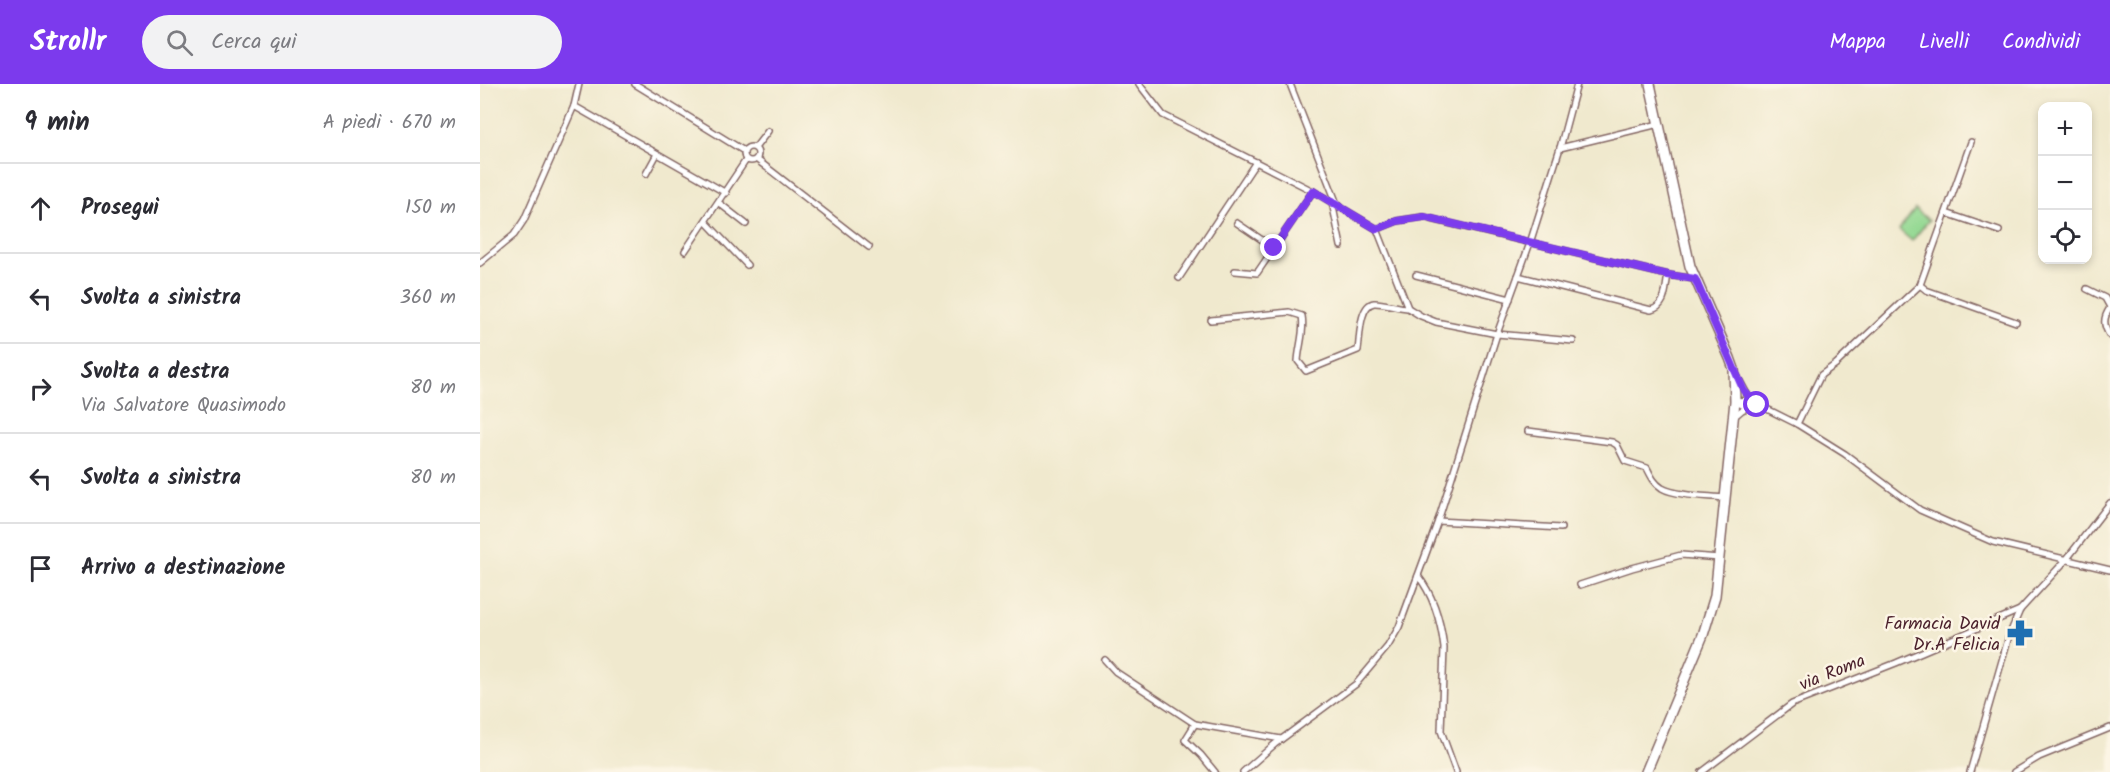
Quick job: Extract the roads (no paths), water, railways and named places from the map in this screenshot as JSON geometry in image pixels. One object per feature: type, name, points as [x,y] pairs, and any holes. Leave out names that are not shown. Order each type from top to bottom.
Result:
[{"type":"main road","points":[[1646,772],[1706,626],[1714,597],[1720,558],[1735,401],[1734,369],[1690,266],[1650,84]]},
{"type":"street","points":[[480,263],[514,235],[524,220],[574,106],[579,84]]},
{"type":"street","points":[[635,84],[744,150]]},
{"type":"street","points":[[1138,84],[1163,115],[1313,191],[1377,229],[1407,308]]},
{"type":"street","points":[[1290,84],[1334,203],[1341,246]]},
{"type":"street","points":[[1244,772],[1281,739],[1356,684],[1388,646],[1399,627],[1438,521],[1497,334],[1530,243],[1560,148],[1576,84]]},
{"type":"street","points":[[574,106],[726,193]]},
{"type":"street","points":[[1560,148],[1659,124]]},
{"type":"street","points":[[755,148],[768,131]]},
{"type":"street","points":[[1797,424],[1821,375],[1836,364],[1920,285],[1971,142]]},
{"type":"street","points":[[744,150],[755,148]]},
{"type":"street","points":[[755,148],[758,152],[756,159]]},
{"type":"street","points":[[744,150],[746,160]]},
{"type":"street","points":[[646,174],[657,154]]},
{"type":"street","points":[[746,160],[749,162],[756,159]]},
{"type":"street","points":[[756,159],[869,248]]},
{"type":"street","points":[[685,251],[746,160]]},
{"type":"street","points":[[1179,278],[1256,162]]},
{"type":"street","points":[[1235,271],[1257,273],[1313,191]]},
{"type":"street","points":[[719,203],[746,224]]},
{"type":"street","points":[[1946,213],[1999,231]]},
{"type":"street","points":[[1377,229],[1397,221],[1424,217],[1668,275],[1695,279]]},
{"type":"street","points":[[706,222],[747,265]]},
{"type":"street","points":[[1237,223],[1274,248]]},
{"type":"street","points":[[1416,275],[1510,299]]},
{"type":"street","points":[[1518,276],[1651,310],[1658,308],[1663,302],[1668,275]]},
{"type":"street","points":[[1920,285],[1926,290],[2016,322]]},
{"type":"street","points":[[2087,289],[2105,298],[2110,307],[2104,315],[2104,326],[2110,336]]},
{"type":"street","points":[[1211,320],[1289,312],[1302,316],[1304,328],[1299,345],[1298,361],[1306,371],[1358,350],[1362,319],[1367,307],[1374,303],[1407,308],[1436,322],[1497,334],[1573,341]]},
{"type":"street","points":[[1734,369],[1744,391],[1754,404]]},
{"type":"street","points":[[1735,401],[1744,399],[1797,424],[1845,454],[1920,510],[1993,542],[2110,570]]},
{"type":"street","points":[[1733,420],[1742,410],[1754,404]]},
{"type":"street","points":[[1528,431],[1612,442],[1617,445],[1625,461],[1647,468],[1653,481],[1662,488],[1725,498]]},
{"type":"street","points":[[1970,772],[2009,636],[2020,610],[2066,560],[2110,503]]},
{"type":"street","points":[[1438,521],[1561,528]]},
{"type":"street","points":[[1580,585],[1681,555],[1720,558]]},
{"type":"street","points":[[1418,576],[1427,588],[1442,634],[1444,659],[1441,732],[1456,772]]},
{"type":"street","name":"via Roma","points":[[1702,772],[1792,704],[2020,610]]},
{"type":"street","points":[[1105,660],[1116,672],[1195,724],[1281,739]]},
{"type":"street","points":[[1195,724],[1185,740],[1215,772]]},
{"type":"street","points":[[2014,772],[2039,757],[2110,728]]},
{"type":"place","name":"Farmacia David Dr.A Felicia","points":[[2020,633]]}]
